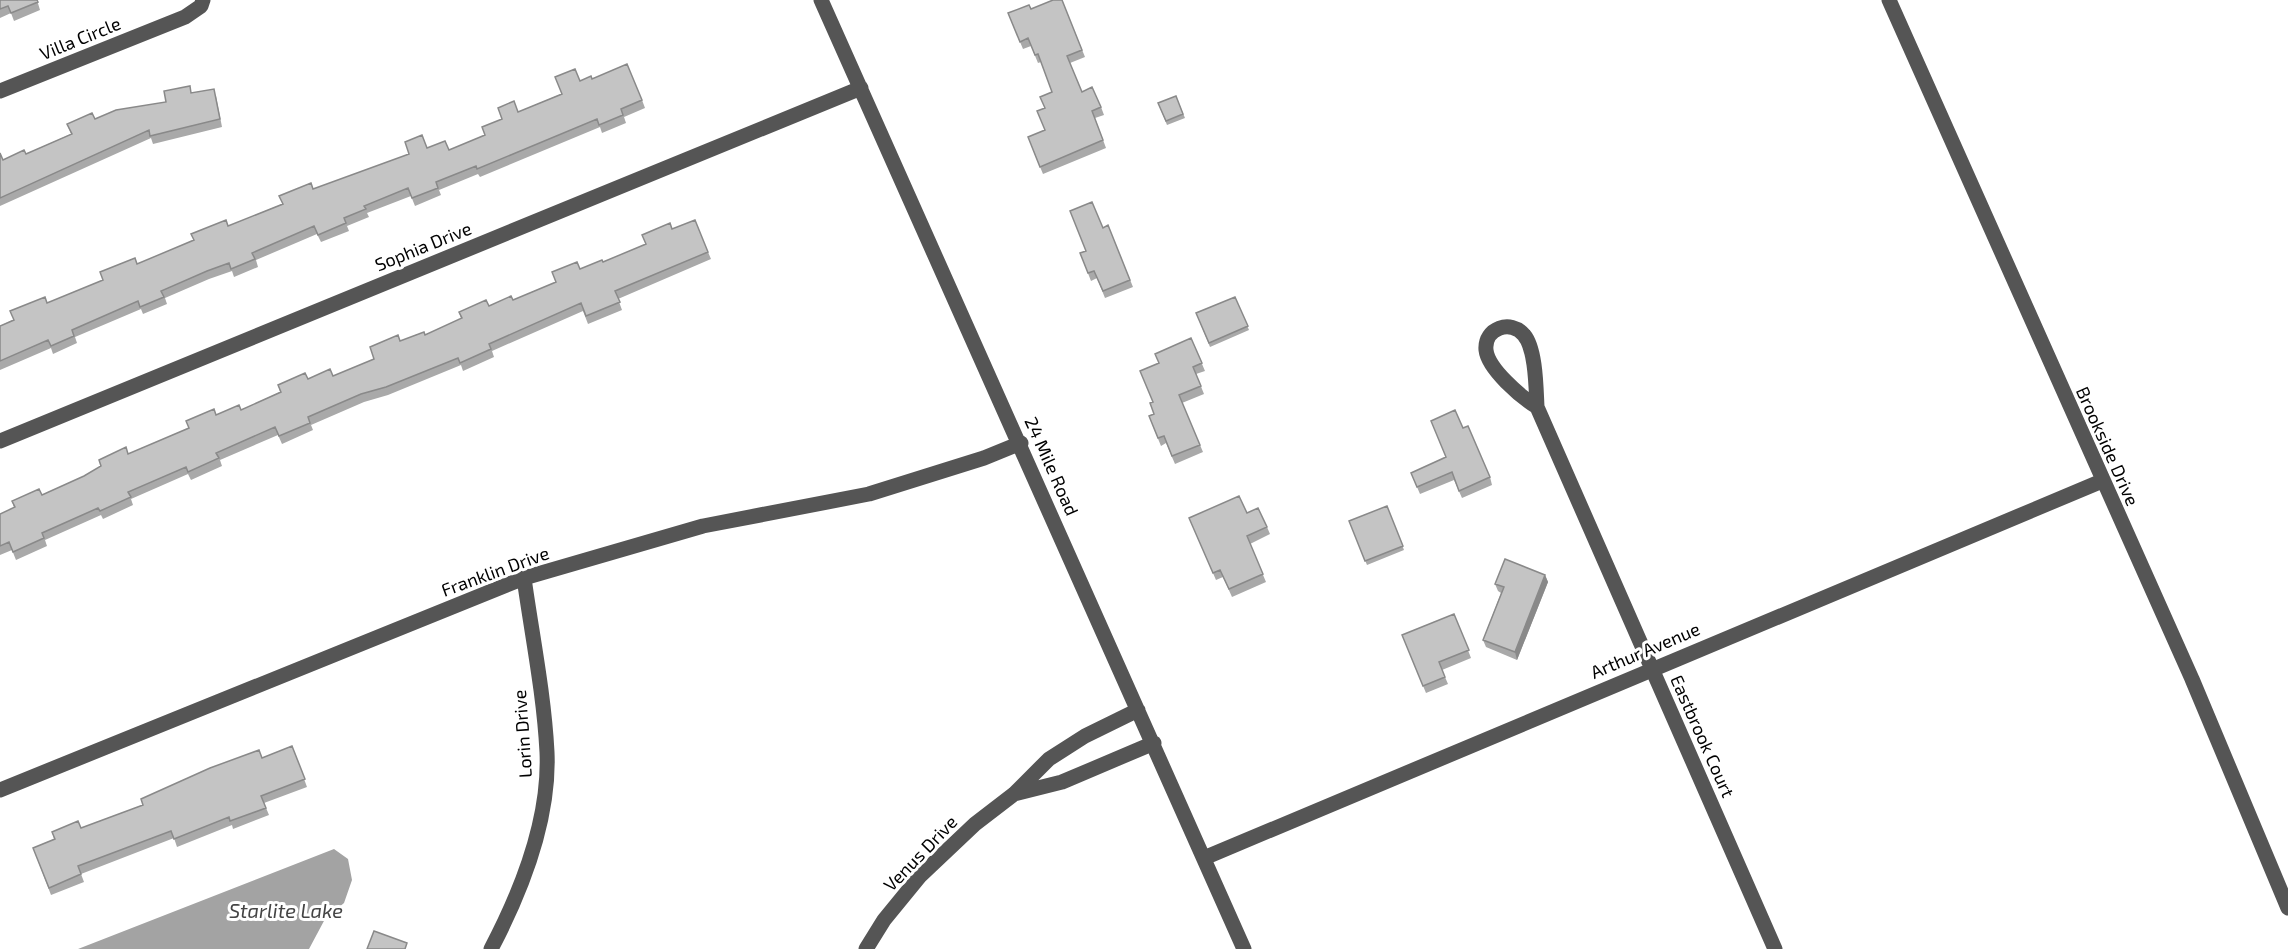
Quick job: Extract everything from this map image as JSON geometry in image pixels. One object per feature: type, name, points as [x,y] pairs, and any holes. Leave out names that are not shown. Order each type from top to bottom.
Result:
[{"type":"street","name":"Villa Circle","points":[[0,91],[185,17],[201,6],[203,0]]},
{"type":"street","name":"24 Mile Road","points":[[821,0],[1021,442],[1244,949]]},
{"type":"street","name":"Brookside Drive","points":[[1889,0],[2192,680],[2288,908]]},
{"type":"street","name":"Sophia Drive","points":[[0,441],[861,88]]},
{"type":"street","name":"Eastbrook Court","points":[[1537,407],[1523,398],[1489,360],[1486,348],[1489,336],[1498,328],[1506,326],[1515,328],[1524,335],[1530,345],[1537,407],[1775,949]]},
{"type":"street","name":"Franklin Drive","points":[[0,790],[524,578],[703,526],[869,494],[984,458],[1021,442]]},
{"type":"street","name":"Arthur Avenue","points":[[1204,858],[1651,668],[2102,481]]},
{"type":"street","name":"Lorin Drive","points":[[491,949],[524,877],[546,788],[547,752],[524,578]]},
{"type":"street","name":"Venus Drive","points":[[866,949],[884,920],[920,876],[975,824],[1014,794],[1049,759],[1093,731],[1138,710]]},
{"type":"street","name":"Venus Drive","points":[[1014,794],[1062,782],[1154,743]]},
{"type":"water","name":"Starlite Lake","points":[[334,849],[348,859],[352,880],[344,903],[325,919],[309,949],[78,949]]},
{"type":"building","points":[[0,0],[37,0],[38,2],[11,13],[8,6],[0,9]]},
{"type":"building","points":[[1053,0],[1062,0],[1082,50],[1067,56],[1082,92],[1092,87],[1101,107],[1092,111],[1103,140],[1040,167],[1028,137],[1045,130],[1037,111],[1045,108],[1040,97],[1052,92],[1038,54],[1035,55],[1028,38],[1020,42],[1008,13],[1029,5],[1031,9]]},
{"type":"building","points":[[627,64],[642,100],[621,109],[623,115],[599,125],[597,119],[477,169],[476,166],[436,182],[438,188],[412,198],[408,188],[364,206],[366,209],[344,218],[346,223],[318,235],[314,226],[252,253],[255,259],[231,269],[229,263],[207,271],[161,291],[164,297],[140,307],[138,301],[72,330],[74,336],[51,346],[48,340],[0,361],[0,326],[14,320],[10,311],[45,297],[47,303],[103,280],[100,272],[135,258],[137,264],[194,240],[191,234],[226,220],[228,226],[283,204],[279,196],[311,183],[313,189],[409,154],[405,142],[422,135],[427,148],[445,141],[449,150],[485,135],[482,127],[502,119],[498,108],[514,101],[518,112],[562,94],[555,77],[575,69],[580,81],[591,76],[592,79]]},
{"type":"building","points":[[190,86],[191,93],[214,89],[220,119],[150,136],[149,130],[0,198],[0,153],[3,160],[24,150],[26,154],[72,134],[67,124],[92,113],[95,119],[116,110],[166,102],[164,91]]},
{"type":"building","points":[[1176,96],[1183,114],[1166,121],[1158,103]]},
{"type":"building","points":[[1092,202],[1103,228],[1108,225],[1130,280],[1103,291],[1094,271],[1088,273],[1080,253],[1086,251],[1070,211]]},
{"type":"building","points":[[695,220],[708,252],[615,291],[620,302],[586,316],[581,303],[489,344],[491,349],[460,363],[458,358],[386,387],[361,394],[308,417],[310,423],[279,436],[275,427],[216,453],[219,458],[188,472],[186,467],[128,492],[131,497],[100,511],[98,508],[42,533],[44,538],[13,552],[9,542],[0,546],[0,514],[15,507],[12,501],[39,489],[42,495],[84,476],[101,466],[99,460],[126,447],[128,454],[189,428],[186,421],[214,409],[216,415],[239,405],[241,410],[281,392],[278,385],[305,373],[308,379],[330,369],[333,376],[374,359],[370,347],[398,335],[400,341],[424,332],[425,335],[462,318],[459,312],[486,300],[489,306],[511,296],[513,300],[556,282],[552,272],[577,262],[580,269],[602,260],[603,262],[646,244],[642,235],[670,223],[672,229]]},
{"type":"building","points":[[1235,297],[1248,326],[1209,343],[1196,313]]},
{"type":"building","points":[[1191,338],[1202,363],[1193,367],[1201,386],[1179,395],[1200,445],[1172,456],[1164,436],[1158,438],[1149,416],[1154,414],[1150,403],[1153,402],[1140,371],[1159,363],[1155,354]]},
{"type":"building","points":[[1455,410],[1463,428],[1468,426],[1490,477],[1459,491],[1452,472],[1417,487],[1411,473],[1446,457],[1431,421]]},
{"type":"building","points":[[1239,496],[1247,513],[1258,508],[1267,527],[1247,536],[1263,574],[1229,589],[1220,570],[1213,573],[1189,518]]},
{"type":"building","points":[[1387,506],[1403,546],[1365,561],[1349,521]]},
{"type":"building","points":[[1505,559],[1545,575],[1515,652],[1483,640],[1504,587],[1495,584]]},
{"type":"building","points":[[1454,614],[1469,650],[1439,662],[1445,677],[1423,686],[1402,635]]},
{"type":"building","points":[[292,746],[305,779],[261,796],[266,808],[230,821],[229,817],[174,839],[171,831],[78,866],[81,874],[49,888],[33,848],[55,839],[52,832],[78,821],[81,828],[143,805],[141,799],[210,768],[259,750],[262,758]]},
{"type":"building","points":[[374,931],[407,943],[405,949],[367,949]]}]
